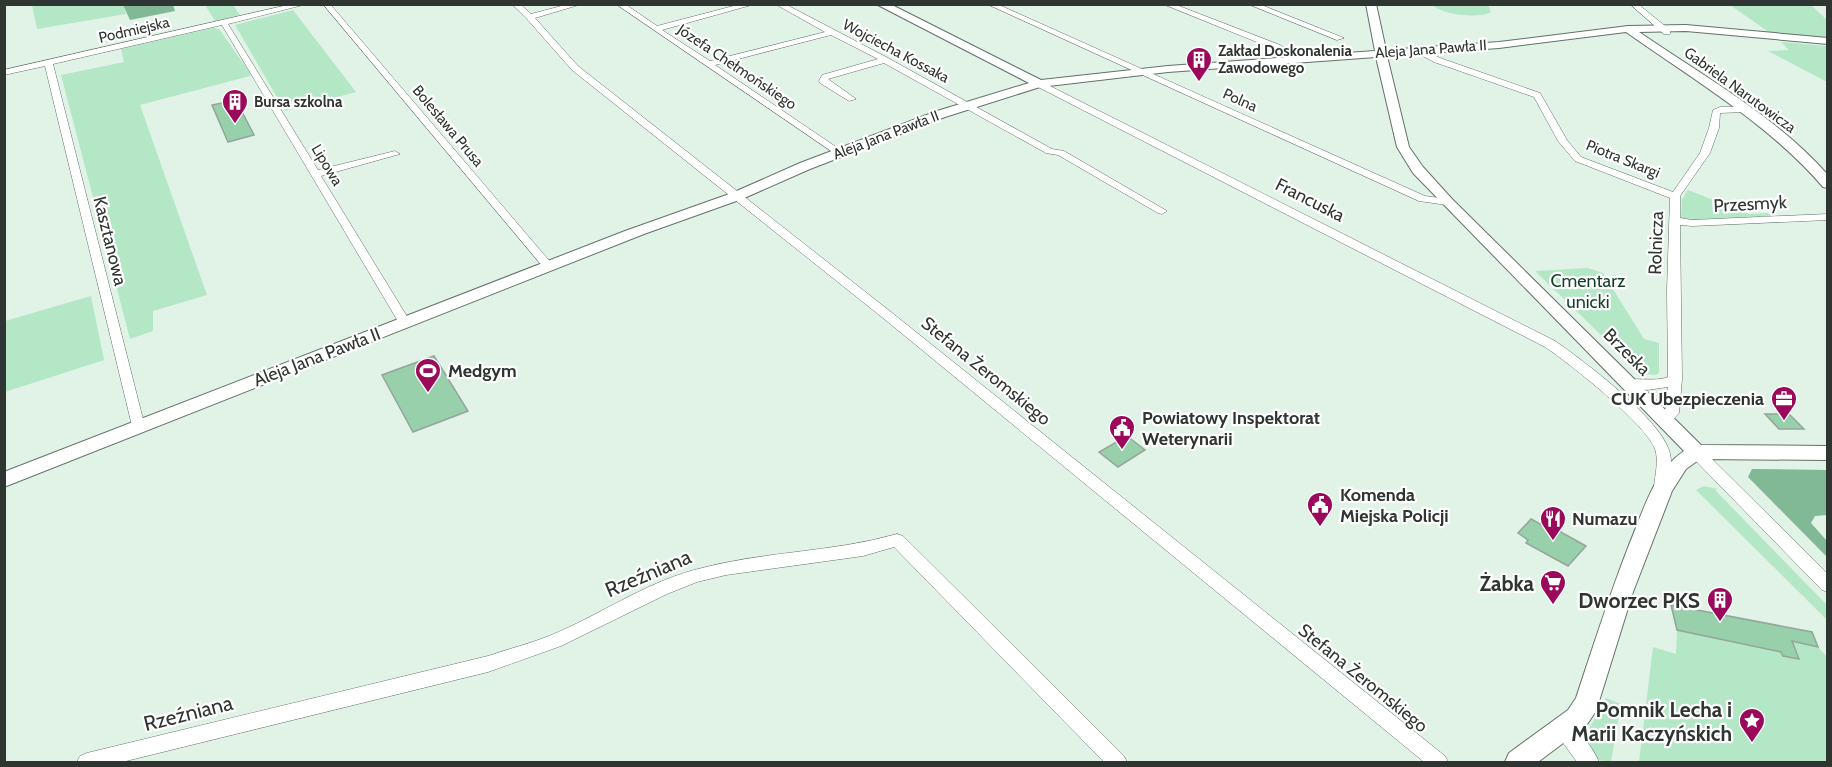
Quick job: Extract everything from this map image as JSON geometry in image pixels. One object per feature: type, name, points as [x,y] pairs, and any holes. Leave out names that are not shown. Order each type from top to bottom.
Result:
[{"type":"street","name":"Podmiejska","points":[[4,73],[304,4]]},
{"type":"street","name":"Bolesława Prusa","points":[[326,4],[548,266]]},
{"type":"street","name":"Stefana Żeromskiego","points":[[515,4],[530,17],[575,68],[903,328],[1438,762]]},
{"type":"street","points":[[530,17],[579,4]]},
{"type":"street","name":"Józefa Chełmońskiego","points":[[619,4],[840,153]]},
{"type":"street","points":[[656,29],[752,4]]},
{"type":"street","name":"Wojciecha Kossaka","points":[[778,4],[968,105]]},
{"type":"street","name":"Francuska","points":[[880,4],[1551,344],[1595,377],[1652,435],[1662,449],[1662,487]]},
{"type":"street","name":"Polna","points":[[990,4],[1423,199],[1447,202]]},
{"type":"street","points":[[1000,9],[1018,4]]},
{"type":"street","points":[[1166,4],[1277,47],[1299,58]]},
{"type":"street","points":[[1251,4],[1340,38]]},
{"type":"street","name":"Brzeska","points":[[1371,4],[1394,116],[1403,147],[1418,170],[1447,202],[1666,418],[1696,452],[1827,585]]},
{"type":"street","points":[[1633,4],[1657,34]]},
{"type":"street","name":"Lipowa","points":[[224,23],[405,323]]},
{"type":"street","name":"Aleja Jana Pawła II","points":[[4,480],[805,166],[968,105],[1039,84],[1140,72],[1299,58],[1420,51],[1631,31],[1827,42]]},
{"type":"street","name":"Gabriela Narutowicza","points":[[1631,31],[1657,34],[1807,160],[1827,183]]},
{"type":"street","points":[[709,64],[832,32]]},
{"type":"street","name":"Piotra Skargi","points":[[1420,51],[1437,60],[1536,95],[1563,141],[1578,159],[1675,196]]},
{"type":"street","points":[[852,99],[823,81],[825,77],[885,60]]},
{"type":"street","name":"Kasztanowa","points":[[48,63],[138,427]]},
{"type":"street","points":[[968,105],[1050,151],[1061,153],[1162,211]]},
{"type":"street","name":"Rolnicza","points":[[1666,418],[1672,413],[1675,380],[1675,196],[1706,153],[1714,128],[1716,112],[1744,109]]},
{"type":"street","points":[[315,174],[395,154]]},
{"type":"street","name":"Przesmyk","points":[[1674,221],[1692,223],[1827,217]]},
{"type":"street","points":[[1630,383],[1659,384],[1675,380]]},
{"type":"street","points":[[1518,762],[1576,718],[1587,703],[1620,600],[1662,487],[1679,464],[1696,452],[1827,453]]},
{"type":"street","name":"Rzeźniana","points":[[87,762],[122,758],[498,661],[555,641],[661,589],[695,576],[863,550],[897,540],[1118,762]]},
{"type":"street","points":[[1563,729],[1589,762]]},
{"type":"green space","points":[[32,5],[123,5],[126,14],[37,29]]},
{"type":"green space","points":[[123,5],[173,5],[175,11],[130,20]]},
{"type":"green space","points":[[205,5],[233,5],[240,15],[215,21]]},
{"type":"green space","points":[[1433,5],[1488,5],[1491,12],[1461,15],[1444,11]]},
{"type":"green space","points":[[1730,5],[1811,5],[1827,20],[1827,38],[1770,33]]},
{"type":"green space","points":[[293,10],[356,92],[285,111],[235,25]]},
{"type":"green space","points":[[213,28],[219,29],[251,74],[250,76],[140,105],[207,295],[153,311],[153,331],[130,339],[61,75],[124,62],[121,49]]},
{"type":"green space","points":[[1781,42],[1827,46],[1827,82],[1768,51],[1789,50]]},
{"type":"green space","points":[[1688,190],[1749,214],[1767,213],[1773,216],[1681,220],[1682,199]]},
{"type":"green space","name":"Cmentarz unicki","points":[[1588,268],[1603,273],[1644,339],[1659,343],[1659,373],[1656,375],[1645,374],[1637,370],[1535,271]]},
{"type":"green space","points":[[91,296],[104,360],[5,392],[5,321]]},
{"type":"green space","points":[[1752,469],[1827,470],[1827,515],[1815,516],[1811,523],[1827,541],[1827,557],[1748,477]]},
{"type":"green space","points":[[1704,486],[1718,489],[1715,490],[1827,605],[1827,620],[1696,490]]},
{"type":"green space","points":[[1677,630],[1759,647],[1776,637],[1818,647],[1827,657],[1827,762],[1639,762],[1653,647],[1676,654]]},
{"type":"green space","points":[[1606,698],[1621,704],[1611,762],[1598,760],[1585,736]]},
{"type":"building","name":"Bursa szkolna","points":[[236,100],[254,135],[228,142],[212,105]]},
{"type":"building","name":"Medgym","points":[[434,356],[468,411],[413,432],[382,375]]},
{"type":"building","name":"CUK Ubezpieczenia","points":[[1765,414],[1789,414],[1804,429],[1779,429]]},
{"type":"building","name":"Powiatowy Inspektorat Weterynarii","points":[[1127,436],[1145,450],[1118,467],[1099,452]]},
{"type":"building","name":"Numazu","points":[[1531,519],[1551,530],[1552,527],[1586,546],[1568,566],[1526,543],[1528,540],[1518,533]]},
{"type":"building","name":"Dworzec PKS","points":[[1671,605],[1812,632],[1818,647],[1792,641],[1799,659],[1783,656],[1781,652],[1677,630]]},
{"type":"place","name":"Zakład Doskonalenia Zawodowego","points":[[1199,83]]},
{"type":"place","name":"Bursa szkolna","points":[[235,125]]},
{"type":"place","name":"Medgym","points":[[428,394]]},
{"type":"place","name":"CUK Ubezpieczenia","points":[[1784,422]]},
{"type":"place","name":"Powiatowy Inspektorat Weterynarii","points":[[1122,451]]},
{"type":"place","name":"Komenda Miejska Policji","points":[[1320,528]]},
{"type":"place","name":"Numazu","points":[[1553,542]]},
{"type":"place","name":"Żabka","points":[[1553,606]]},
{"type":"place","name":"Dworzec PKS","points":[[1720,623]]},
{"type":"place","name":"Pomnik Lecha i Marii Kaczyńskich","points":[[1752,744]]}]
